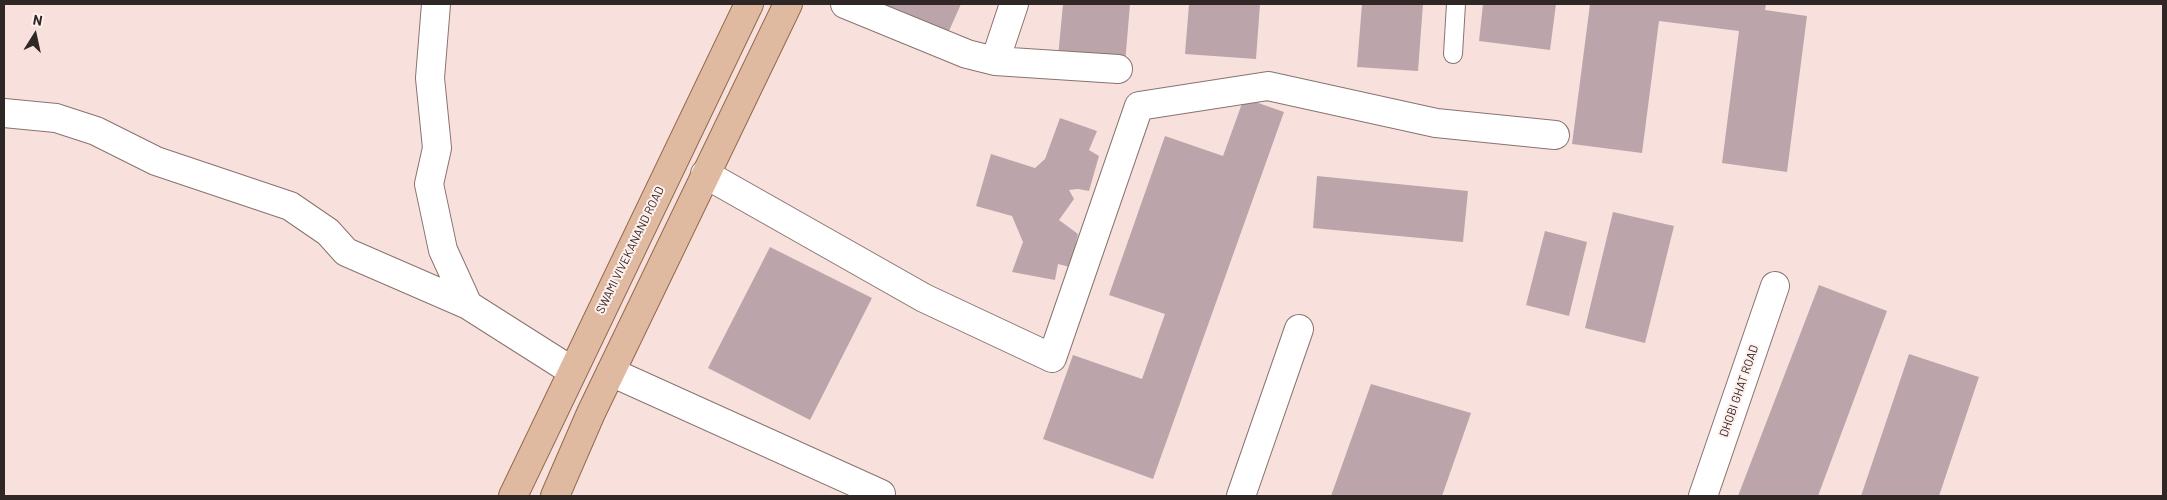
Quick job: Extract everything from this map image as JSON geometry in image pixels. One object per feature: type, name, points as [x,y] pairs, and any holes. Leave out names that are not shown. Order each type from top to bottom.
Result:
[{"type":"main road","name":"SWAMI VIVEKANAND ROAD","points":[[513,496],[749,4]]},
{"type":"main road","points":[[555,496],[610,372],[788,4]]},
{"type":"street","points":[[436,4],[430,78],[437,148],[429,184],[443,250],[468,304]]},
{"type":"street","points":[[844,4],[967,54],[995,61],[1118,69]]},
{"type":"street","points":[[995,61],[1014,4]]},
{"type":"street","points":[[705,174],[924,298],[1052,358],[1140,106],[1268,86],[1436,123],[1555,135]]},
{"type":"street","points":[[4,113],[56,118],[96,131],[156,160],[290,206],[328,232],[346,252],[468,304],[572,371]]},
{"type":"street","name":"DHOBI GHAT ROAD","points":[[1702,496],[1775,286]]},
{"type":"street","points":[[1241,496],[1299,329]]},
{"type":"street","points":[[610,372],[881,494]]},
{"type":"lane","points":[[1453,54],[1456,4]]},
{"type":"building","points":[[881,4],[961,4],[944,42]]},
{"type":"building","points":[[1063,4],[1130,4],[1125,64],[1058,57]]},
{"type":"building","points":[[1189,4],[1260,4],[1256,59],[1185,54]]},
{"type":"building","points":[[1362,4],[1423,4],[1418,71],[1357,67]]},
{"type":"building","points":[[1483,4],[1556,4],[1550,50],[1479,41]]},
{"type":"building","points":[[1590,4],[1766,4],[1765,10],[1807,16],[1787,172],[1722,163],[1739,31],[1659,21],[1642,153],[1572,144]]},
{"type":"building","points":[[1244,98],[1284,112],[1153,479],[1043,439],[1073,355],[1142,379],[1165,314],[1109,295],[1165,136],[1223,156]]},
{"type":"building","points":[[1060,118],[1097,131],[1089,150],[1099,156],[1089,191],[1069,190],[1074,199],[1059,220],[1078,234],[1070,267],[1058,264],[1055,280],[1012,272],[1023,242],[1012,216],[976,206],[991,154],[1035,168],[1045,159]]},
{"type":"building","points":[[1317,176],[1468,191],[1463,242],[1313,228]]},
{"type":"building","points":[[1613,212],[1674,226],[1645,343],[1585,328]]},
{"type":"building","points":[[1545,231],[1587,242],[1569,316],[1526,305]]},
{"type":"building","points":[[770,247],[872,298],[810,420],[708,368]]},
{"type":"building","points":[[1819,285],[1887,311],[1818,496],[1738,496]]},
{"type":"building","points":[[1909,354],[1979,377],[1939,496],[1861,496]]},
{"type":"building","points":[[1371,384],[1471,413],[1442,496],[1331,496]]}]
